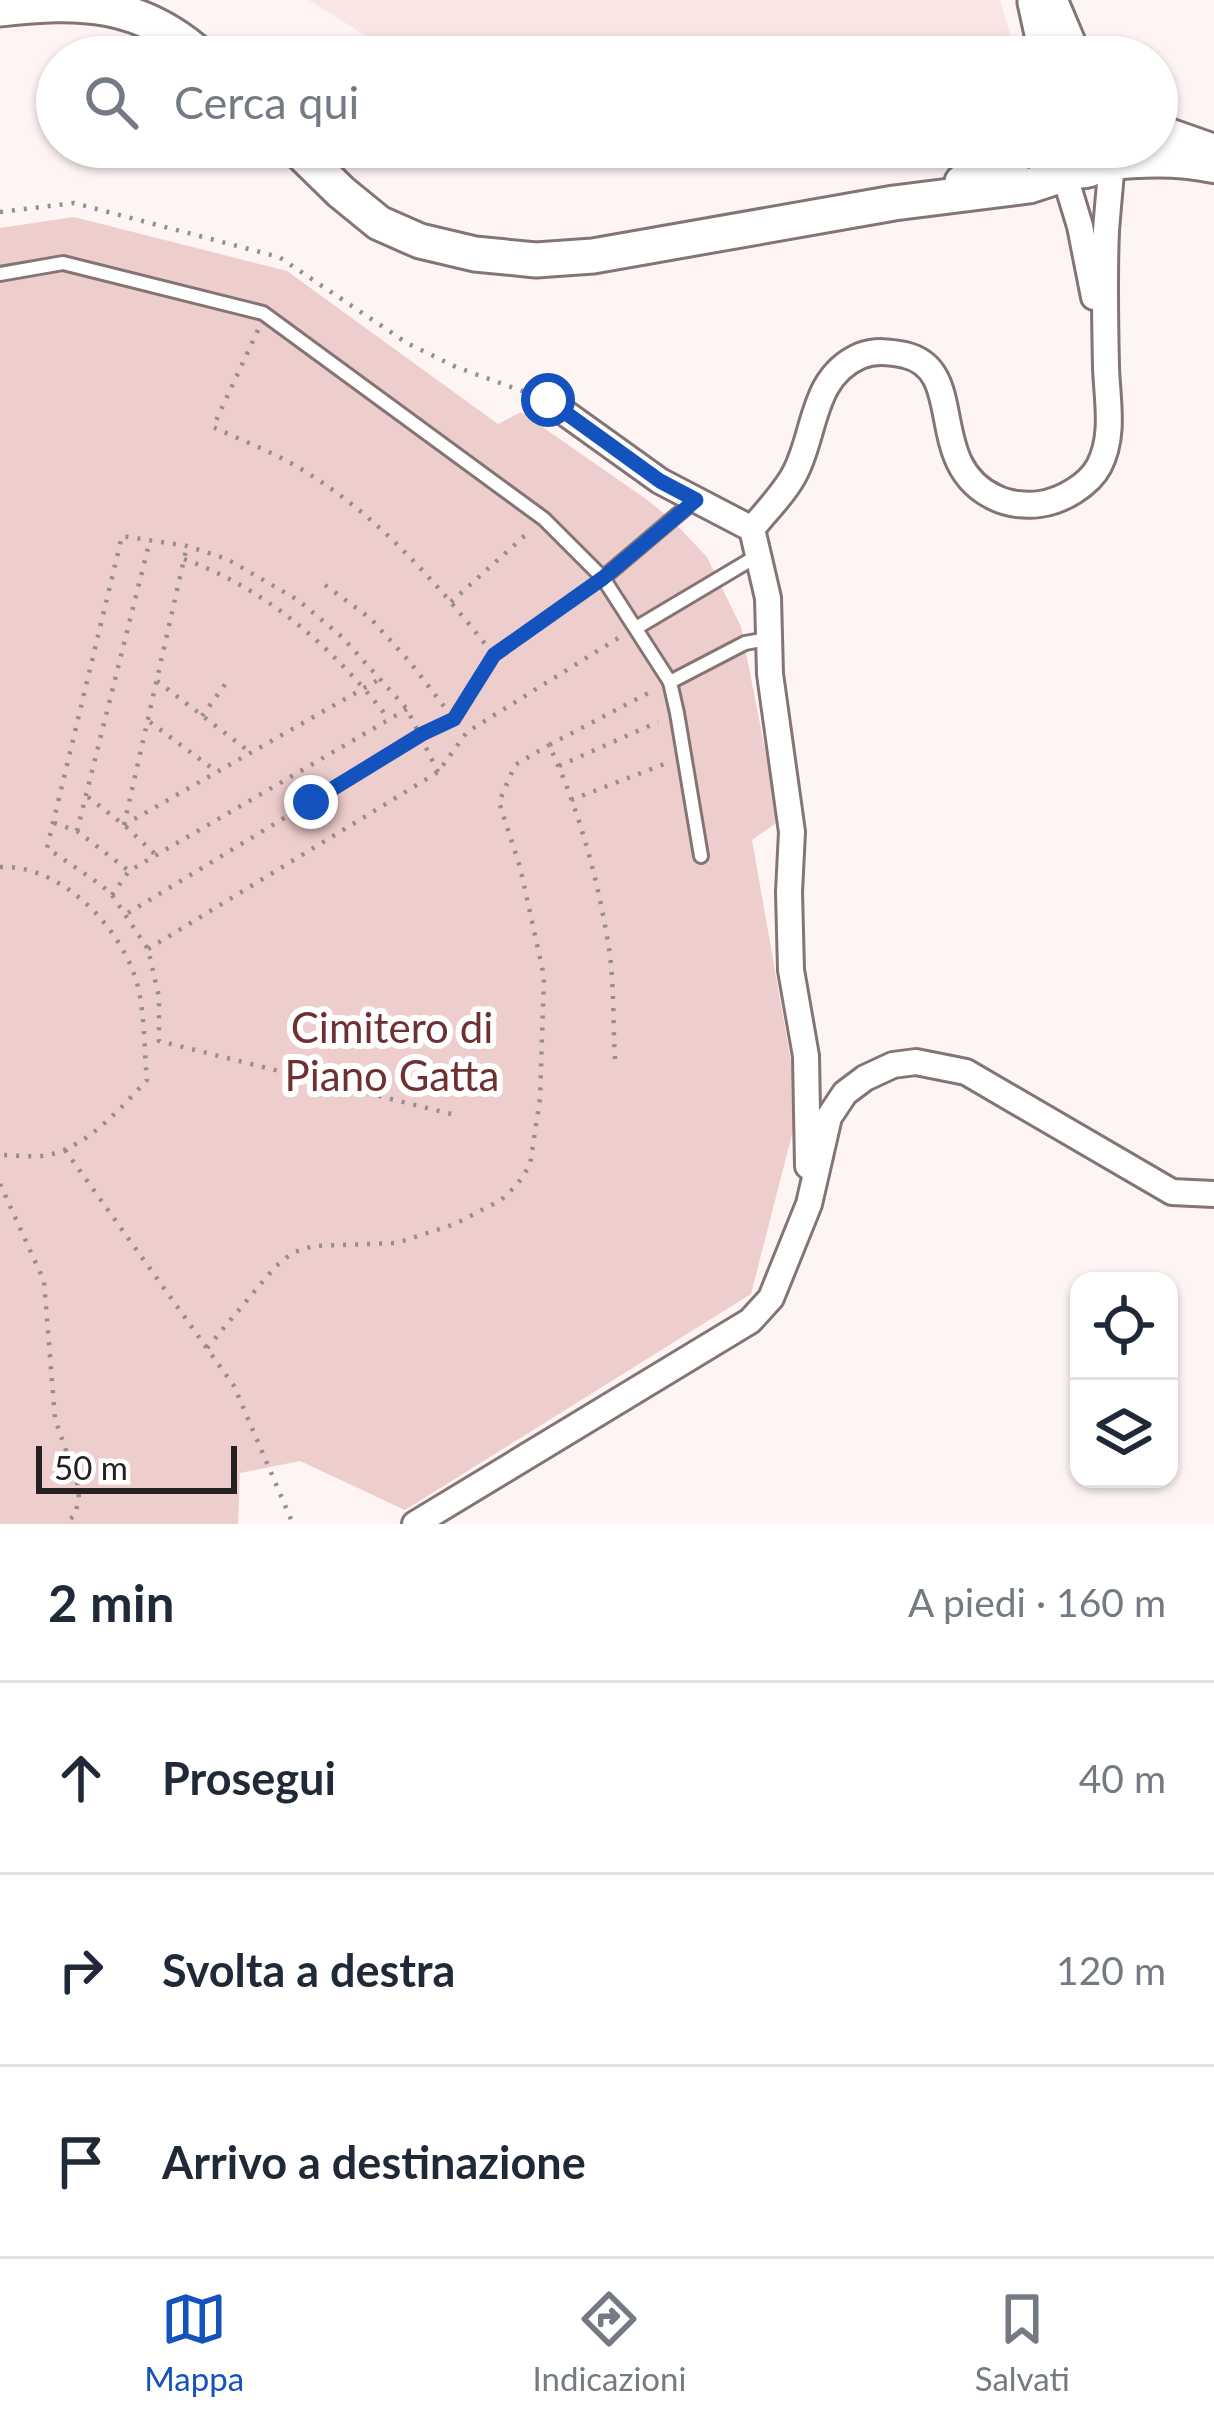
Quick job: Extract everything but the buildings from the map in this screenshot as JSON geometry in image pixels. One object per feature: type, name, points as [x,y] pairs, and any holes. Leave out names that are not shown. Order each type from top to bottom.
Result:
[{"type":"main road","points":[[1035,0],[1043,36]]},
{"type":"main road","points":[[1050,0],[1065,36]]},
{"type":"main road","points":[[0,9],[41,1],[84,2],[138,14],[174,36]]},
{"type":"main road","points":[[316,168],[379,223],[420,241],[475,254],[536,260],[593,256],[894,203],[1029,186],[1070,168]]},
{"type":"main road","points":[[894,203],[1002,168]]},
{"type":"street","points":[[1178,147],[1214,150]]},
{"type":"street","points":[[1178,157],[1214,167]]},
{"type":"street","points":[[1086,168],[1089,261],[1106,370]]},
{"type":"street","points":[[752,529],[796,472],[823,390],[837,371],[861,356],[887,351],[916,358],[937,379],[950,443],[960,469],[977,490],[1007,503],[1040,504],[1071,494],[1098,468],[1109,432],[1108,215],[1089,168]]},
{"type":"street","points":[[1108,215],[1119,190],[1138,168]]},
{"type":"street","points":[[548,400],[660,481],[752,529],[768,598],[770,674],[792,832],[791,970],[806,1056],[809,1204]]},
{"type":"street","points":[[415,1524],[751,1321],[771,1298],[809,1204],[829,1117],[844,1093],[893,1065],[916,1062],[966,1072],[1172,1192],[1214,1194]]},
{"type":"lane","points":[[0,274],[63,263],[265,314],[544,519],[603,578],[670,682],[700,856]]},
{"type":"lane","points":[[603,578],[696,500]]},
{"type":"lane","points":[[635,628],[758,555]]},
{"type":"lane","points":[[670,682],[745,644],[770,639]]},
{"type":"path","points":[[0,212],[74,202],[279,257],[406,344],[548,400]]},
{"type":"path","points":[[265,314],[213,427],[305,470],[386,531],[494,655]]},
{"type":"path","points":[[451,602],[544,519]]},
{"type":"path","points":[[438,772],[407,709],[342,637],[298,600],[227,559],[187,546],[122,536],[47,848],[112,895],[148,949],[159,997],[159,1041],[459,1116]]},
{"type":"path","points":[[77,831],[149,540]]},
{"type":"path","points":[[124,825],[187,546]]},
{"type":"path","points":[[184,559],[221,572],[285,612],[326,647],[389,719]]},
{"type":"path","points":[[126,914],[454,719],[494,655],[603,578]]},
{"type":"path","points":[[325,585],[370,618],[454,719]]},
{"type":"path","points":[[148,949],[438,772],[467,732],[635,628]]},
{"type":"path","points":[[202,716],[229,679]]},
{"type":"path","points":[[124,825],[380,679]]},
{"type":"path","points":[[157,681],[250,753]]},
{"type":"path","points":[[207,1348],[292,1253],[313,1246],[397,1243],[455,1224],[501,1200],[517,1185],[530,1165],[540,1099],[544,976],[520,867],[499,802],[515,765],[670,682]]},
{"type":"path","points":[[112,895],[129,871],[407,709]]},
{"type":"path","points":[[559,766],[677,713]]},
{"type":"path","points":[[148,720],[217,772]]},
{"type":"path","points":[[549,745],[588,849],[610,959],[615,1059]]},
{"type":"path","points":[[572,800],[684,756]]},
{"type":"path","points":[[88,797],[156,855]]},
{"type":"path","points":[[53,823],[77,831],[129,871]]},
{"type":"path","points":[[0,867],[53,879],[81,899],[117,942],[137,984],[147,1080],[65,1150],[42,1156],[0,1155]]},
{"type":"path","points":[[65,1150],[234,1386],[293,1524]]},
{"type":"path","points":[[0,1184],[44,1281],[55,1419],[79,1498],[75,1515],[64,1524]]},
{"type":"shaded area","points":[[309,0],[1000,0],[1011,36],[366,36]]},
{"type":"green space","name":"Cimitero di Piano Gatta","points":[[74,217],[287,271],[498,424],[521,412],[671,519],[707,557],[741,627],[779,821],[752,840],[799,1107],[751,1294],[405,1510],[300,1461],[240,1473],[238,1524],[0,1524],[0,228]]},
{"type":"route","points":[[311,802],[454,719],[494,655],[603,578],[696,500],[660,481],[548,400]]}]
